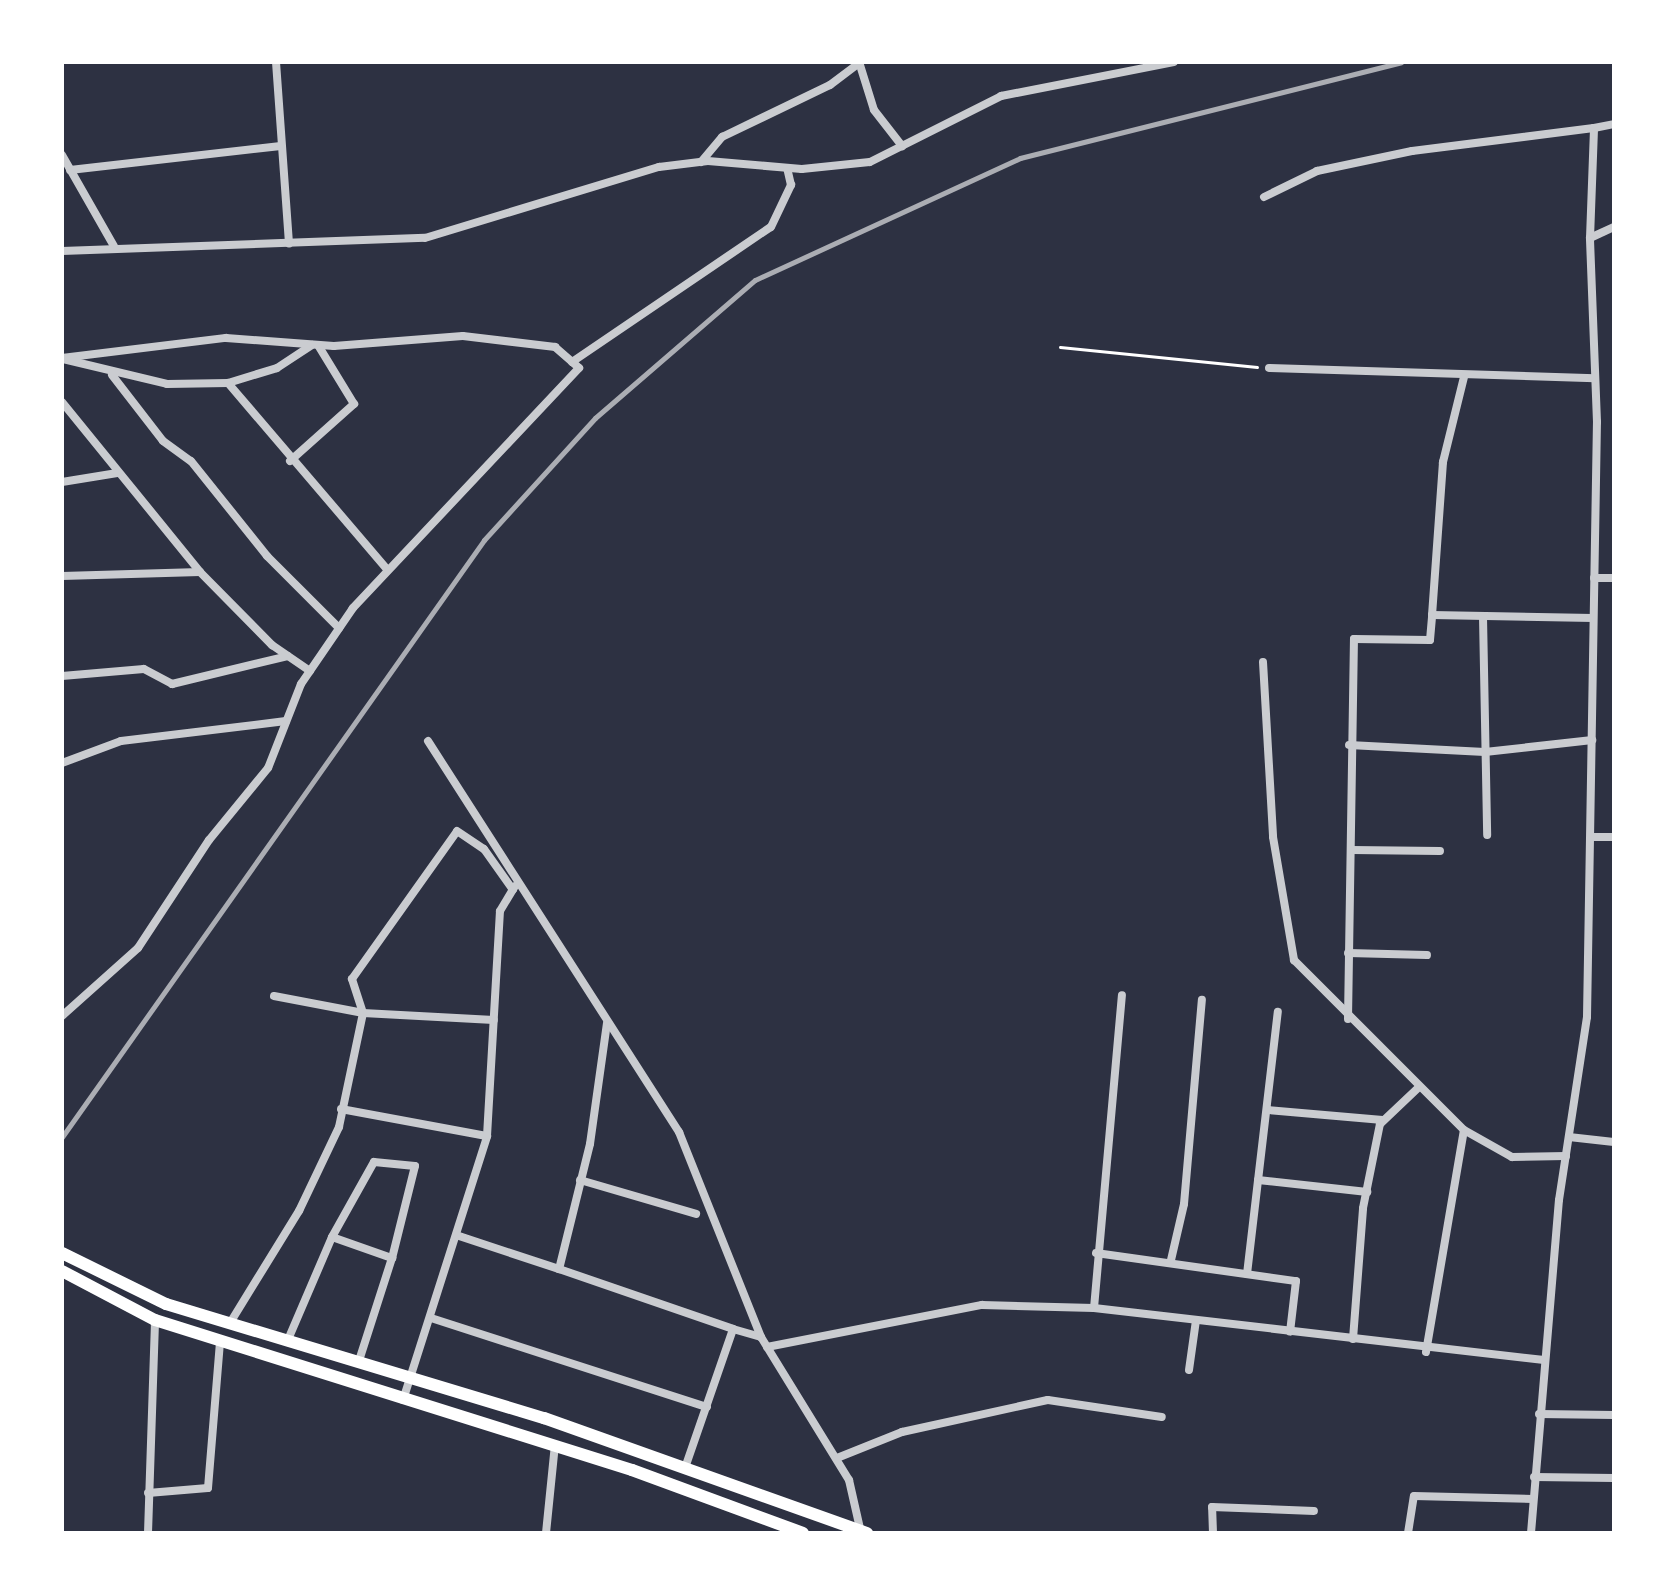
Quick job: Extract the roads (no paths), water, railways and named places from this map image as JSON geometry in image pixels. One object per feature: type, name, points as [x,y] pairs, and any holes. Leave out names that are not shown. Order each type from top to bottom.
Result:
[{"type":"main road","points":[[62,1253],[137,1291],[291,1344],[411,1376],[686,1465],[863,1532]]},
{"type":"main road","points":[[62,1271],[155,1320],[555,1445],[803,1533]]},
{"type":"main road","points":[[129,1308],[137,1291]]},
{"type":"street","points":[[276,62],[289,244]]},
{"type":"street","points":[[62,251],[114,246],[289,244],[425,238],[548,195],[701,162],[787,168],[870,162],[1001,96],[1174,62]]},
{"type":"street","points":[[701,162],[722,137],[860,63],[874,110],[902,146]]},
{"type":"street","points":[[1264,197],[1317,171],[1412,151],[1614,124]]},
{"type":"street","points":[[1531,1533],[1544,1360],[1566,1156],[1587,1017],[1592,837],[1595,378],[1590,238],[1594,128]]},
{"type":"street","points":[[70,170],[281,146]]},
{"type":"street","points":[[62,155],[114,246]]},
{"type":"street","points":[[572,362],[771,227],[791,185],[787,168]]},
{"type":"street","points":[[1590,238],[1614,227]]},
{"type":"street","points":[[62,358],[226,338],[315,344],[463,336],[555,347],[579,368],[387,569],[339,628],[310,671],[268,768],[209,840],[138,948],[62,1016]]},
{"type":"street","points":[[62,358],[112,375],[228,383],[277,368],[315,344]]},
{"type":"street","points":[[290,461],[354,404],[315,344]]},
{"type":"street","points":[[1269,368],[1464,377],[1595,378]]},
{"type":"street","points":[[112,375],[163,441],[191,461],[267,556],[339,628]]},
{"type":"street","points":[[1348,1019],[1352,850],[1349,745],[1354,639],[1430,640],[1443,462],[1464,377]]},
{"type":"street","points":[[228,383],[290,461],[361,531],[387,569]]},
{"type":"street","points":[[62,402],[200,572],[288,656],[310,671]]},
{"type":"street","points":[[62,482],[117,473]]},
{"type":"street","points":[[62,576],[200,572]]},
{"type":"street","points":[[1594,578],[1614,578]]},
{"type":"street","points":[[1432,615],[1593,618]]},
{"type":"street","points":[[1483,617],[1487,835]]},
{"type":"street","points":[[62,676],[144,669],[172,684],[288,656]]},
{"type":"street","points":[[1263,662],[1273,837],[1294,960],[1417,1089],[1464,1130],[1512,1157],[1566,1156]]},
{"type":"street","points":[[62,763],[121,741],[286,721]]},
{"type":"street","points":[[1349,745],[1485,752],[1592,740]]},
{"type":"street","points":[[428,741],[520,879],[607,1023],[679,1132],[761,1337],[837,1458],[863,1532]]},
{"type":"street","points":[[230,1323],[299,1211],[341,1109],[363,1013],[352,979],[457,831],[484,849],[513,890]]},
{"type":"street","points":[[1592,837],[1614,837]]},
{"type":"street","points":[[1352,850],[1440,851]]},
{"type":"street","points":[[403,1400],[487,1136],[500,911],[520,879]]},
{"type":"street","points":[[1348,953],[1427,955]]},
{"type":"street","points":[[1094,1308],[1096,1253],[1106,1219],[1122,995]]},
{"type":"street","points":[[274,996],[363,1013],[494,1020]]},
{"type":"street","points":[[1171,1260],[1184,1204],[1202,1000]]},
{"type":"street","points":[[1247,1274],[1278,1012]]},
{"type":"street","points":[[559,1269],[580,1180],[607,1023]]},
{"type":"street","points":[[1353,1339],[1367,1192],[1383,1120],[1417,1089]]},
{"type":"street","points":[[341,1109],[487,1136]]},
{"type":"street","points":[[1268,1110],[1383,1120]]},
{"type":"street","points":[[1426,1352],[1464,1130]]},
{"type":"street","points":[[1569,1137],[1614,1142]]},
{"type":"street","points":[[291,1344],[332,1237],[374,1162],[415,1166],[392,1258],[359,1361]]},
{"type":"street","points":[[580,1180],[696,1214]]},
{"type":"street","points":[[1258,1180],[1367,1192]]},
{"type":"street","points":[[456,1235],[761,1337]]},
{"type":"street","points":[[332,1237],[392,1258]]},
{"type":"street","points":[[1096,1253],[1171,1260],[1296,1281],[1290,1332]]},
{"type":"street","points":[[767,1347],[926,1311],[1094,1308],[1353,1339],[1426,1352],[1544,1360]]},
{"type":"street","points":[[431,1318],[707,1407]]},
{"type":"street","points":[[148,1533],[155,1320]]},
{"type":"street","points":[[1189,1370],[1196,1320]]},
{"type":"street","points":[[686,1465],[733,1329]]},
{"type":"street","points":[[148,1493],[208,1488],[220,1342]]},
{"type":"street","points":[[837,1458],[902,1432],[1048,1400],[1162,1417]]},
{"type":"street","points":[[1539,1414],[1614,1415]]},
{"type":"street","points":[[546,1533],[555,1445]]},
{"type":"street","points":[[1534,1477],[1614,1478]]},
{"type":"street","points":[[1408,1533],[1414,1496],[1533,1499]]},
{"type":"street","points":[[1213,1533],[1212,1507],[1314,1511]]},
{"type":"railway","points":[[62,1137],[484,540],[595,418],[755,280],[1020,158],[1401,62]]}]
